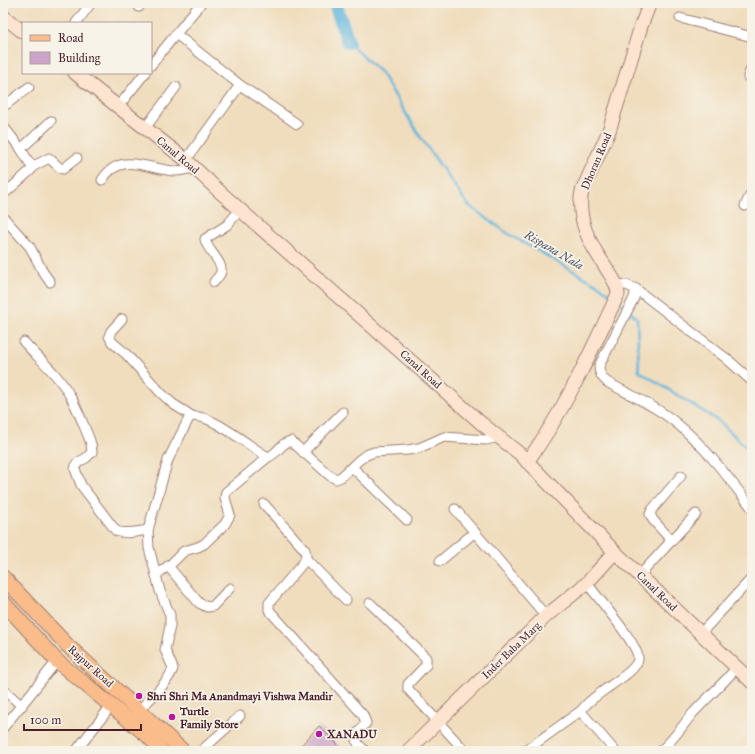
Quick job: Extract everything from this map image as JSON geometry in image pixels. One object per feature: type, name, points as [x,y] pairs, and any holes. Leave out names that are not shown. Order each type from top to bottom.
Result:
[{"type":"main road","name":"Rajpur Road","points":[[3,577],[68,646],[183,751]]},
{"type":"main road","name":"Rajpur Road","points":[[3,602],[57,661],[148,736],[162,751]]},
{"type":"street","points":[[77,22],[91,3]]},
{"type":"street","points":[[152,64],[201,3]]},
{"type":"street","name":"Dhoran Road","points":[[617,289],[588,236],[580,210],[580,200],[582,191],[609,131],[641,26],[650,3]]},
{"type":"street","points":[[3,16],[22,31]]},
{"type":"street","points":[[680,18],[752,37]]},
{"type":"street","points":[[176,34],[240,85],[297,124]]},
{"type":"street","points":[[748,77],[752,66]]},
{"type":"street","points":[[118,107],[144,74]]},
{"type":"street","name":"Canal Road","points":[[80,75],[190,164],[240,210],[527,462],[615,552],[752,682]]},
{"type":"street","points":[[102,180],[111,168],[121,164],[131,163],[177,171],[190,164],[240,85]]},
{"type":"street","points":[[3,107],[29,87]]},
{"type":"street","points":[[145,128],[176,87]]},
{"type":"street","points":[[22,149],[52,121]]},
{"type":"street","points":[[3,126],[22,149],[32,167]]},
{"type":"street","points":[[3,194],[31,170],[32,167],[49,158],[63,169],[77,158]]},
{"type":"street","points":[[744,206],[752,191]]},
{"type":"street","points":[[214,282],[220,273],[221,267],[206,245],[205,239],[226,225],[240,210]]},
{"type":"street","points":[[3,217],[30,247],[50,282]]},
{"type":"street","points":[[527,462],[540,444],[586,362],[617,289],[626,285],[635,294],[728,359],[752,381]]},
{"type":"street","points":[[635,294],[599,366],[600,373],[608,382],[654,408],[681,426],[698,443],[752,508]]},
{"type":"street","points":[[122,319],[111,331],[110,339],[126,354],[161,393],[173,404],[192,416],[203,417],[232,432],[268,457]]},
{"type":"street","points":[[24,342],[66,389],[90,438],[92,452],[86,458],[77,463],[75,469],[82,485],[116,530],[128,532],[148,530]]},
{"type":"street","points":[[303,452],[343,412]]},
{"type":"street","points":[[139,710],[168,678],[173,668],[165,650],[170,626],[170,615],[161,595],[149,548],[148,530],[168,460],[186,421],[192,416]]},
{"type":"street","points":[[156,575],[184,551],[204,544],[225,524],[230,516],[225,498],[226,492],[289,441],[294,443],[329,475],[336,479],[341,477],[366,455],[374,452],[419,448],[444,437],[486,440],[498,437]]},
{"type":"street","points":[[352,467],[407,520]]},
{"type":"street","points":[[672,541],[653,520],[650,514],[681,476]]},
{"type":"street","points":[[264,504],[305,550],[306,559],[346,600]]},
{"type":"street","points":[[455,509],[546,616]]},
{"type":"street","points":[[640,575],[696,514]]},
{"type":"street","points":[[440,561],[475,532]]},
{"type":"street","name":"Inder Baba Marg","points":[[408,751],[546,616],[587,583],[615,552]]},
{"type":"street","points":[[306,559],[269,604],[268,608],[364,715],[366,723],[358,733],[356,740],[359,746],[365,751]]},
{"type":"street","points":[[168,566],[199,603],[205,606],[213,606],[230,588]]},
{"type":"street","points":[[700,633],[752,578]]},
{"type":"street","points":[[525,751],[582,710],[588,703],[632,669],[636,664],[638,658],[637,653],[625,632],[587,583]]},
{"type":"street","points":[[370,603],[426,658],[426,665],[408,684],[410,693],[465,751]]},
{"type":"street","points":[[3,728],[57,661]]},
{"type":"street","points":[[660,751],[668,744],[693,713],[721,686],[737,667]]},
{"type":"street","points":[[3,689],[22,706]]},
{"type":"street","points":[[76,751],[111,706]]},
{"type":"street","points":[[582,710],[583,714],[615,751]]},
{"type":"street","points":[[202,751],[240,716]]},
{"type":"building","name":"XANADU","points":[[319,726],[341,748],[337,751],[296,751]]},
{"type":"waterway","points":[[335,3],[348,42]]},
{"type":"waterway","name":"Rispana Nala","points":[[348,42],[381,73],[421,138],[468,205],[510,235],[600,286],[612,296]]},
{"type":"waterway","name":"Rispana Nala","points":[[619,302],[637,318],[639,371],[720,422],[752,453]]},
{"type":"place","name":"Shri Shri Ma Anandmayi Vishwa Mandir","points":[[139,696]]},
{"type":"place","name":"Turtle Family Store","points":[[172,717]]},
{"type":"place","name":"XANADU","points":[[319,734]]}]
